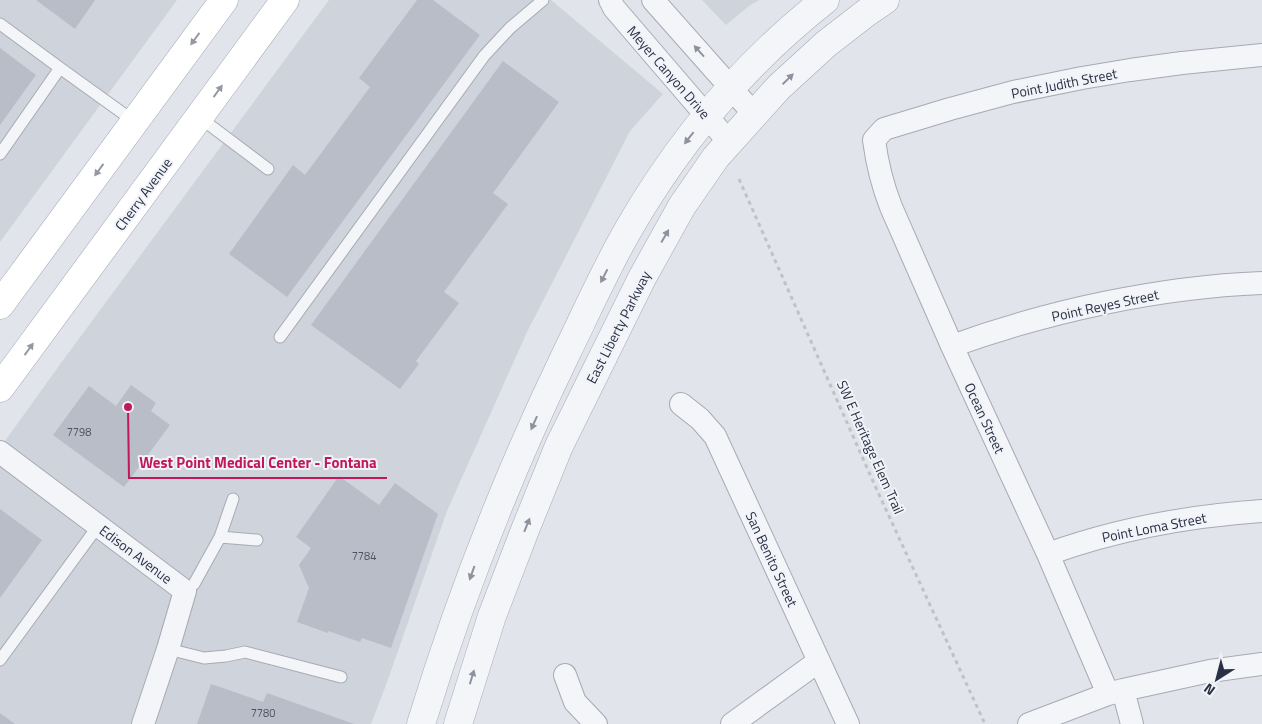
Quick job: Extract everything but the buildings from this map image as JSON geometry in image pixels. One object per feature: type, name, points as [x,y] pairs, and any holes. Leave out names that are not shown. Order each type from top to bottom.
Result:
[{"type":"main road","points":[[0,305],[224,0]]},
{"type":"main road","name":"Cherry Avenue","points":[[0,388],[285,0]]},
{"type":"street","name":"Meyer Canyon Drive","points":[[610,0],[614,8],[730,142]]},
{"type":"street","points":[[653,0],[754,114]]},
{"type":"street","points":[[421,724],[456,615],[514,468],[549,389],[628,230],[656,184],[706,115],[772,46],[825,0]]},
{"type":"street","name":"East Liberty Parkway","points":[[458,724],[492,616],[560,446],[595,371],[656,252],[682,206],[716,157],[779,87],[826,44],[885,0]]},
{"type":"street","name":"Point Judith Street","points":[[874,140],[884,129],[1022,90],[1130,70],[1262,56]]},
{"type":"street","name":"Ocean Street","points":[[874,140],[883,186],[952,346],[1048,554],[1132,724]]},
{"type":"street","name":"Point Reyes Street","points":[[952,346],[1018,324],[1124,300],[1184,290],[1262,283]]},
{"type":"street","name":"San Benito Street","points":[[681,404],[700,419],[715,436],[848,724]]},
{"type":"street","name":"Edison Avenue","points":[[0,452],[185,591],[168,649],[142,724]]},
{"type":"street","name":"Point Loma Street","points":[[1048,554],[1119,532],[1153,525],[1233,513],[1262,511]]},
{"type":"street","points":[[732,724],[819,661]]},
{"type":"street","points":[[1029,724],[1115,692],[1210,672],[1262,664]]},
{"type":"street","points":[[565,675],[574,702],[596,724]]},
{"type":"lane","points":[[280,337],[484,56],[510,28],[543,0]]},
{"type":"lane","points":[[0,24],[135,122]]},
{"type":"lane","points":[[0,154],[60,68]]},
{"type":"lane","points":[[199,117],[268,169]]},
{"type":"lane","points":[[185,591],[194,584],[220,537],[234,499]]},
{"type":"lane","points":[[0,660],[98,526]]},
{"type":"lane","points":[[220,537],[257,540]]},
{"type":"lane","points":[[168,649],[204,658],[245,652],[341,677]]},
{"type":"path","name":"SW E Heritage Elem Trail","points":[[739,179],[880,496],[985,724]]},
{"type":"shaded area","points":[[0,0],[177,0],[0,242]]},
{"type":"shaded area","points":[[329,0],[551,0],[663,94],[630,131],[527,332],[447,511],[371,724],[0,724],[0,448]]},
{"type":"shaded area","points":[[702,0],[759,0],[726,25]]},
{"type":"place","name":"West Point Medical Center - Fontana","points":[[128,407]]}]
